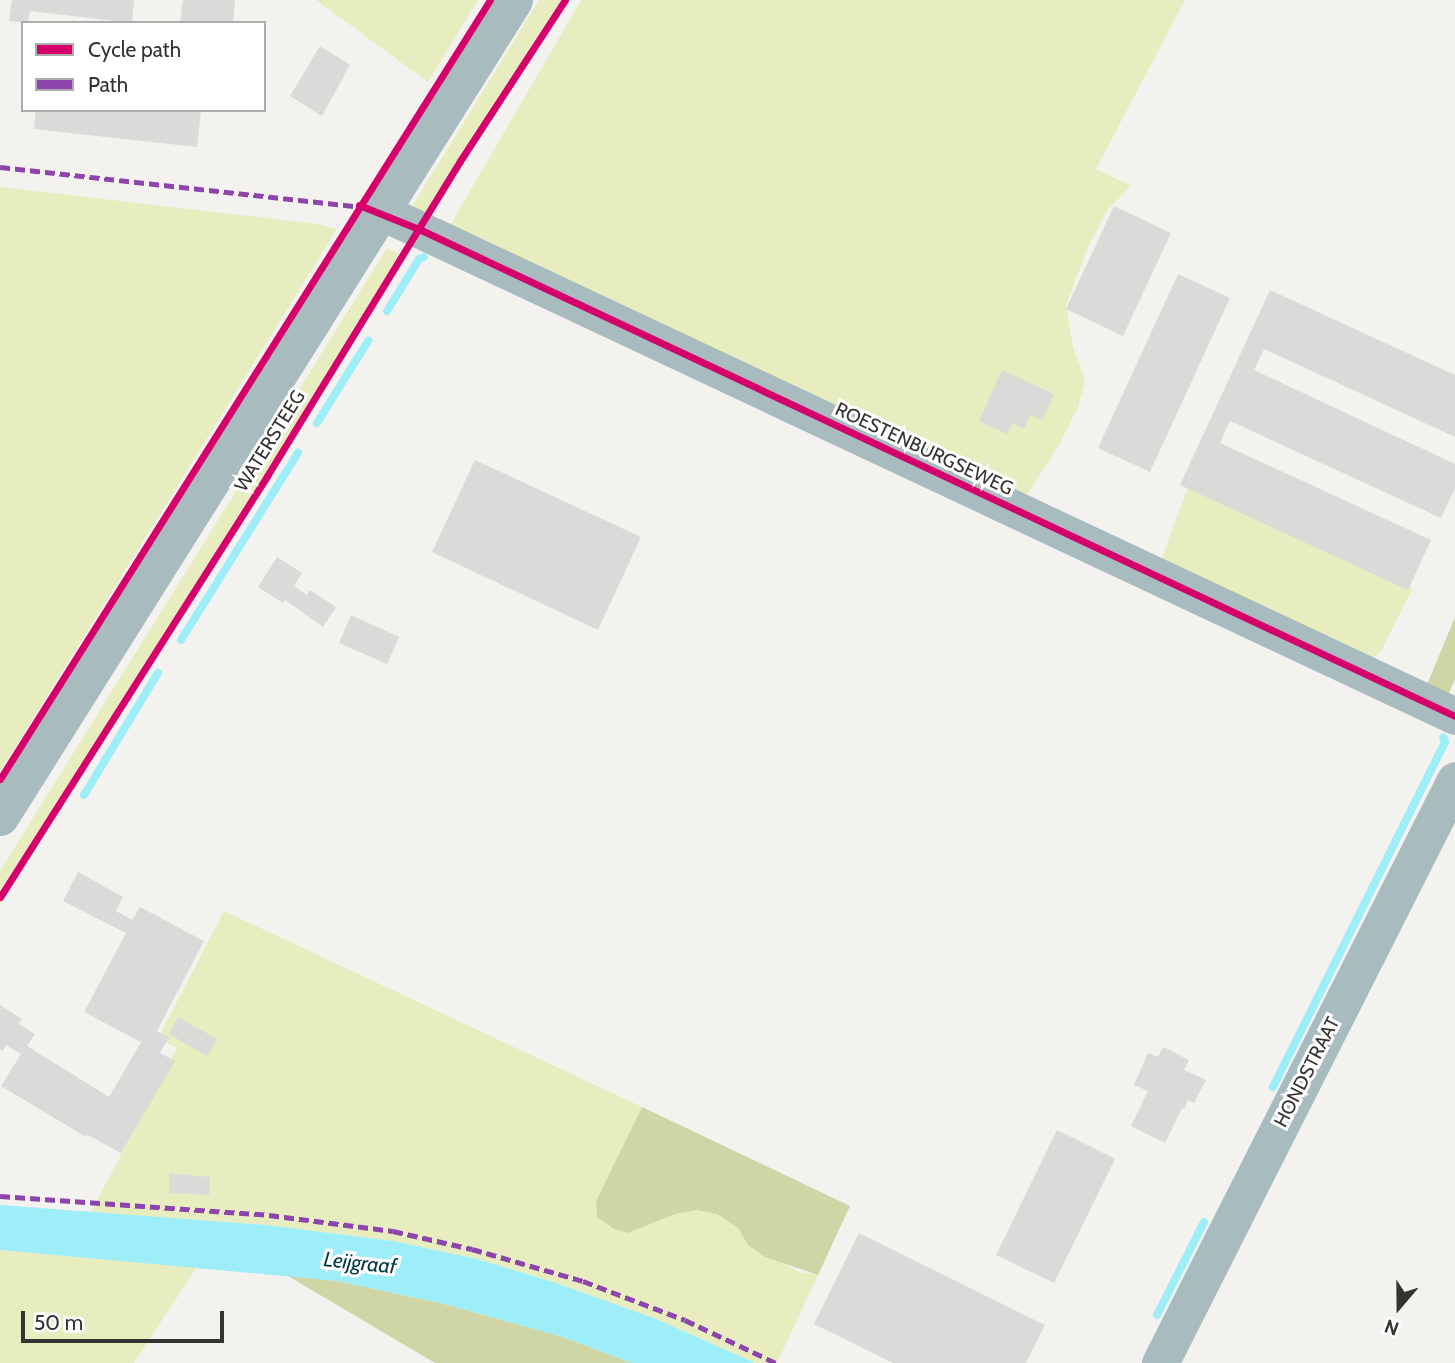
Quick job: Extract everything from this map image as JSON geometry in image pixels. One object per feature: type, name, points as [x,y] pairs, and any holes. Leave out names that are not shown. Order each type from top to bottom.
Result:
[{"type":"street","name":"WATERSTEEG","points":[[0,817],[514,0]]},
{"type":"street","name":"ROESTENBURGSEWEG","points":[[380,211],[1455,716]]},
{"type":"street","name":"HONDSTRAAT","points":[[1160,1363],[1455,780]]},
{"type":"green space","points":[[316,0],[478,0],[428,82]]},
{"type":"green space","points":[[539,0],[564,0],[428,218],[411,208]]},
{"type":"green space","points":[[581,0],[1185,0],[1096,169],[1131,186],[1108,209],[1088,247],[1066,305],[1073,347],[1085,381],[1078,407],[1060,443],[1024,500],[448,229]]},
{"type":"green space","points":[[0,187],[318,224],[337,229],[0,772]]},
{"type":"green space","points":[[387,248],[406,257],[0,905],[0,871]]},
{"type":"green space","points":[[1189,484],[1413,588],[1380,653],[1368,661],[1160,563]]},
{"type":"green space","points":[[1455,617],[1455,679],[1447,698],[1426,687]]},
{"type":"green space","points":[[224,911],[642,1107],[596,1201],[628,1233],[674,1214],[697,1210],[718,1214],[738,1228],[748,1245],[799,1272],[818,1275],[777,1363],[755,1363],[656,1319],[553,1282],[477,1259],[393,1241],[266,1225],[91,1212],[177,1048],[158,1038]]},
{"type":"green space","points":[[642,1107],[850,1206],[818,1275],[765,1257],[748,1245],[738,1228],[717,1214],[697,1210],[675,1214],[628,1233],[614,1229],[597,1217],[596,1201]]},
{"type":"green space","points":[[0,1250],[197,1267],[134,1363],[0,1363]]},
{"type":"green space","points":[[288,1276],[338,1281],[444,1304],[560,1336],[632,1363],[435,1363]]},
{"type":"water","name":"Leijgraaf","points":[[0,1205],[266,1225],[393,1241],[477,1259],[553,1282],[656,1319],[755,1363],[632,1363],[560,1336],[444,1304],[338,1281],[0,1250]]},
{"type":"building","points":[[12,0],[134,0],[132,21],[30,11],[28,21],[9,21]]},
{"type":"building","points":[[183,0],[235,0],[233,21],[180,21]]},
{"type":"building","points":[[320,46],[350,65],[322,116],[290,96]]},
{"type":"building","points":[[36,112],[201,112],[197,147],[34,129]]},
{"type":"building","points":[[1114,206],[1171,233],[1123,336],[1066,309]]},
{"type":"building","points":[[1178,274],[1230,298],[1150,472],[1098,448]]},
{"type":"building","points":[[1270,290],[1455,375],[1455,437],[1264,349],[1254,370],[1455,464],[1455,488],[1441,518],[1230,421],[1220,443],[1431,540],[1408,590],[1180,485]]},
{"type":"building","points":[[1002,370],[1054,394],[1042,420],[1030,415],[1024,429],[1012,423],[1007,434],[979,421]]},
{"type":"building","points":[[475,460],[641,537],[598,630],[432,552]]},
{"type":"building","points":[[277,557],[302,573],[294,586],[307,595],[310,590],[336,607],[323,627],[285,600],[283,603],[258,587]]},
{"type":"building","points":[[351,615],[399,637],[387,664],[339,643]]},
{"type":"building","points":[[78,872],[123,897],[116,911],[132,920],[140,907],[204,941],[157,1031],[169,1037],[160,1053],[175,1061],[121,1153],[88,1135],[86,1137],[1,1086],[21,1054],[6,1045],[3,1051],[0,1049],[0,1005],[22,1019],[19,1024],[35,1034],[27,1046],[109,1097],[141,1042],[84,1012],[126,933],[63,901]]},
{"type":"building","points":[[178,1017],[217,1039],[207,1056],[169,1034]]},
{"type":"building","points":[[1163,1047],[1189,1060],[1184,1070],[1206,1080],[1194,1103],[1188,1100],[1184,1109],[1182,1108],[1165,1143],[1131,1126],[1148,1091],[1134,1085],[1148,1053],[1158,1057]]},
{"type":"building","points":[[1057,1130],[1115,1159],[1054,1283],[996,1255]]},
{"type":"building","points":[[169,1173],[210,1177],[209,1195],[169,1193]]},
{"type":"building","points":[[859,1233],[1045,1325],[1026,1363],[893,1363],[814,1324]]},
{"type":"waterway","points":[[387,311],[419,259],[424,257]]},
{"type":"waterway","points":[[317,423],[368,341]]},
{"type":"waterway","points":[[181,640],[298,453]]},
{"type":"waterway","points":[[84,795],[158,673]]},
{"type":"waterway","points":[[1273,1087],[1445,742],[1443,737]]},
{"type":"waterway","points":[[1157,1315],[1204,1222]]},
{"type":"marked path","points":[[0,167],[365,207]]},
{"type":"marked path","points":[[0,1196],[269,1215],[393,1231],[472,1249],[583,1281],[685,1320],[776,1363]]},
{"type":"cycle path","points":[[0,779],[490,0]]},
{"type":"cycle path","points":[[0,897],[267,476],[460,161],[565,0]]},
{"type":"cycle path","points":[[359,205],[419,229],[1455,716]]}]
